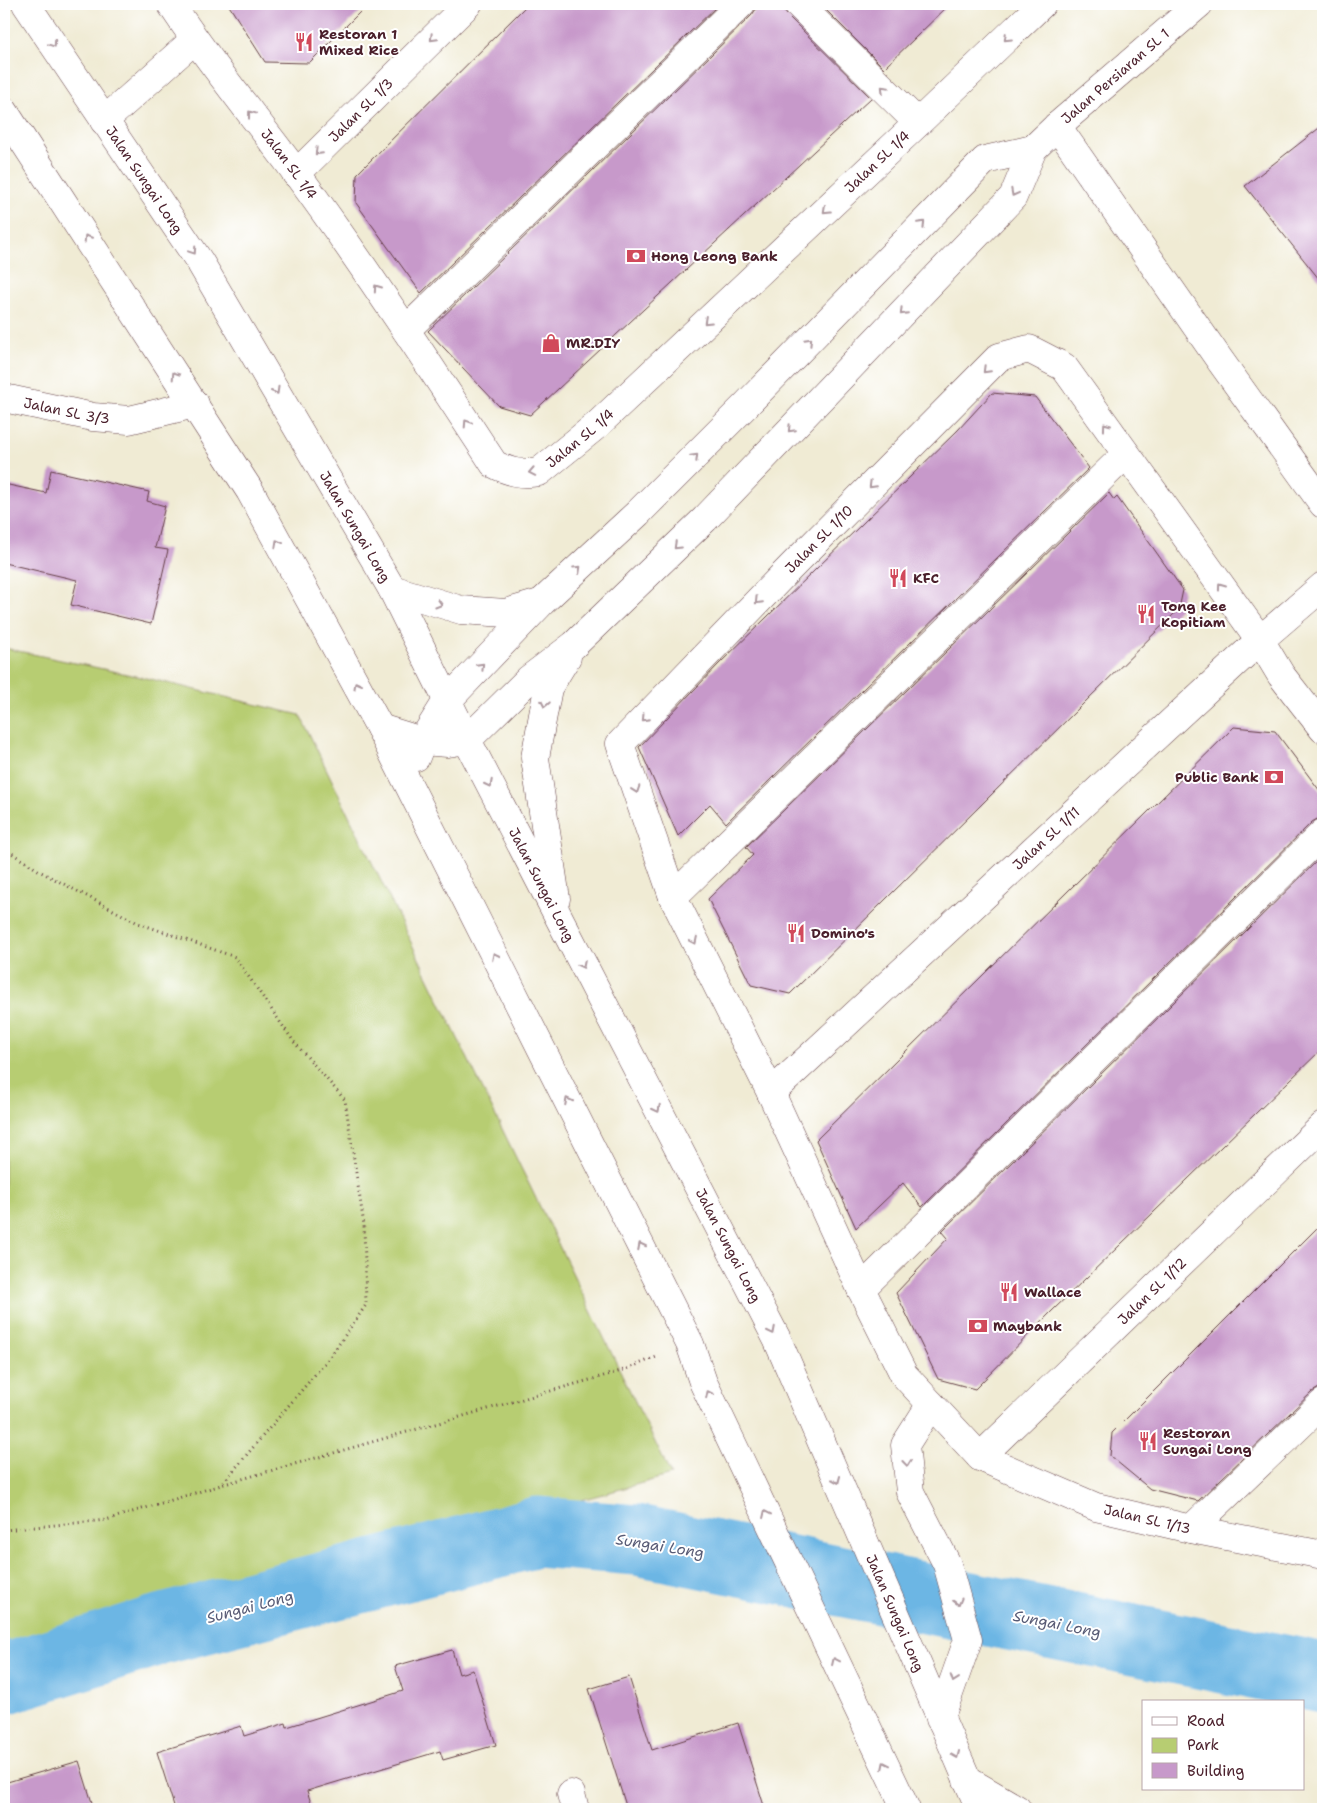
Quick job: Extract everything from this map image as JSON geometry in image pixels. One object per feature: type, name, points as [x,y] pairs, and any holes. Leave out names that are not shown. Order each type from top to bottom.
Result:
[{"type":"street","name":"Jalan Sungai Long","points":[[26,4],[200,262],[392,589],[467,740],[777,1339],[980,1809]]},
{"type":"street","name":"Jalan SL 1/4","points":[[171,4],[194,40],[296,174],[406,330],[494,464],[516,473],[527,474],[539,472],[597,425],[1042,4]]},
{"type":"street","name":"Jalan SL 1/3","points":[[296,174],[468,4]]},
{"type":"street","points":[[406,330],[741,4]]},
{"type":"street","points":[[798,4],[918,123]]},
{"type":"street","name":"Jalan Persiaran SL 1","points":[[1033,149],[1057,126],[1199,4]]},
{"type":"street","points":[[104,121],[194,40]]},
{"type":"street","points":[[4,111],[250,491],[380,728],[690,1344],[704,1382],[730,1438],[906,1809]]},
{"type":"street","points":[[1057,126],[1219,359],[1323,504]]},
{"type":"street","points":[[380,728],[422,741],[448,743],[467,740],[529,679],[574,646],[705,519],[1013,197],[1033,149]]},
{"type":"street","points":[[409,784],[422,741],[447,701],[542,602],[645,507],[985,160],[1033,149]]},
{"type":"street","name":"Jalan SL 1/10","points":[[673,897],[620,744],[999,356],[1028,349],[1064,367],[1126,454]]},
{"type":"street","name":"Jalan SL 3/3","points":[[4,398],[93,417],[128,420],[195,404]]},
{"type":"street","points":[[980,1457],[904,1375],[861,1289],[771,1093],[673,897],[1126,454],[1260,640],[1281,675],[1323,729]]},
{"type":"street","name":"Jalan SL 1/11","points":[[771,1093],[1260,640],[1323,586]]},
{"type":"street","points":[[392,589],[461,610],[506,612],[542,602]]},
{"type":"street","points":[[560,921],[535,758],[548,688],[574,646]]},
{"type":"street","points":[[861,1289],[1323,833]]},
{"type":"street","name":"Jalan SL 1/12","points":[[980,1457],[1323,1126]]},
{"type":"street","points":[[1191,1529],[1323,1403]]},
{"type":"street","points":[[931,1404],[905,1445],[910,1492],[948,1564],[968,1640],[940,1719]]},
{"type":"street","name":"Jalan SL 1/13","points":[[980,1457],[1096,1507],[1191,1529],[1318,1554],[1323,1552]]},
{"type":"street","points":[[967,1780],[1017,1809]]},
{"type":"path","points":[[4,848],[41,872],[138,922],[235,957],[294,1042],[345,1100],[364,1226],[366,1305],[330,1357],[221,1485]]},
{"type":"path","points":[[4,1530],[106,1520],[221,1485],[621,1371],[690,1344]]},
{"type":"green space","points":[[4,648],[155,680],[300,715],[671,1475],[61,1645],[4,1663]]},
{"type":"building","points":[[228,4],[368,4],[309,63],[265,62]]},
{"type":"building","points":[[528,4],[719,4],[421,293],[356,203],[357,174]]},
{"type":"building","points":[[756,4],[783,4],[783,9],[787,15],[871,98],[530,415],[499,406],[428,331],[752,15],[756,9]]},
{"type":"building","points":[[820,4],[950,4],[884,68]]},
{"type":"building","points":[[1323,125],[1323,284],[1245,186]]},
{"type":"building","points":[[992,393],[1035,397],[1089,468],[726,823],[710,804],[678,836],[639,747],[719,664],[958,430]]},
{"type":"building","points":[[51,470],[149,492],[147,501],[165,506],[155,548],[168,550],[151,624],[71,605],[77,580],[4,563],[4,484],[46,493]]},
{"type":"building","points":[[1109,493],[1114,500],[1117,497],[1183,590],[1179,609],[790,994],[751,985],[708,899],[753,855],[746,847]]},
{"type":"building","points":[[1234,727],[1275,731],[1323,795],[1323,818],[1312,822],[922,1207],[903,1183],[856,1228],[816,1140]]},
{"type":"building","points":[[1323,855],[1323,1048],[1052,1311],[975,1389],[938,1379],[896,1293],[948,1238],[942,1231]]},
{"type":"building","points":[[1323,1222],[1323,1388],[1312,1392],[1198,1501],[1150,1489],[1110,1456],[1112,1433]]},
{"type":"building","points":[[452,1650],[459,1674],[473,1670],[496,1745],[443,1760],[440,1751],[307,1791],[313,1809],[175,1809],[157,1752],[241,1726],[244,1736],[286,1723],[287,1727],[403,1691],[395,1666]]},
{"type":"building","points":[[629,1677],[652,1750],[738,1723],[765,1809],[627,1809],[589,1689]]},
{"type":"building","points":[[79,1761],[94,1809],[4,1809],[4,1783]]},
{"type":"waterway","name":"Sungai Long","points":[[4,1679],[156,1631],[537,1532],[637,1540],[1323,1678]]},
{"type":"place","name":"Restoran 1 Mixed Rice","points":[[304,42]]},
{"type":"place","name":"Hong Leong Bank","points":[[636,256]]},
{"type":"place","name":"MR.DIY","points":[[551,343]]},
{"type":"place","name":"KFC","points":[[898,578]]},
{"type":"place","name":"Tong Kee Kopitiam","points":[[1146,614]]},
{"type":"place","name":"Public Bank","points":[[1274,777]]},
{"type":"place","name":"Domino's","points":[[796,933]]},
{"type":"place","name":"Wallace","points":[[1009,1292]]},
{"type":"place","name":"Maybank","points":[[978,1326]]},
{"type":"place","name":"Restoran Sungai Long","points":[[1148,1441]]}]
